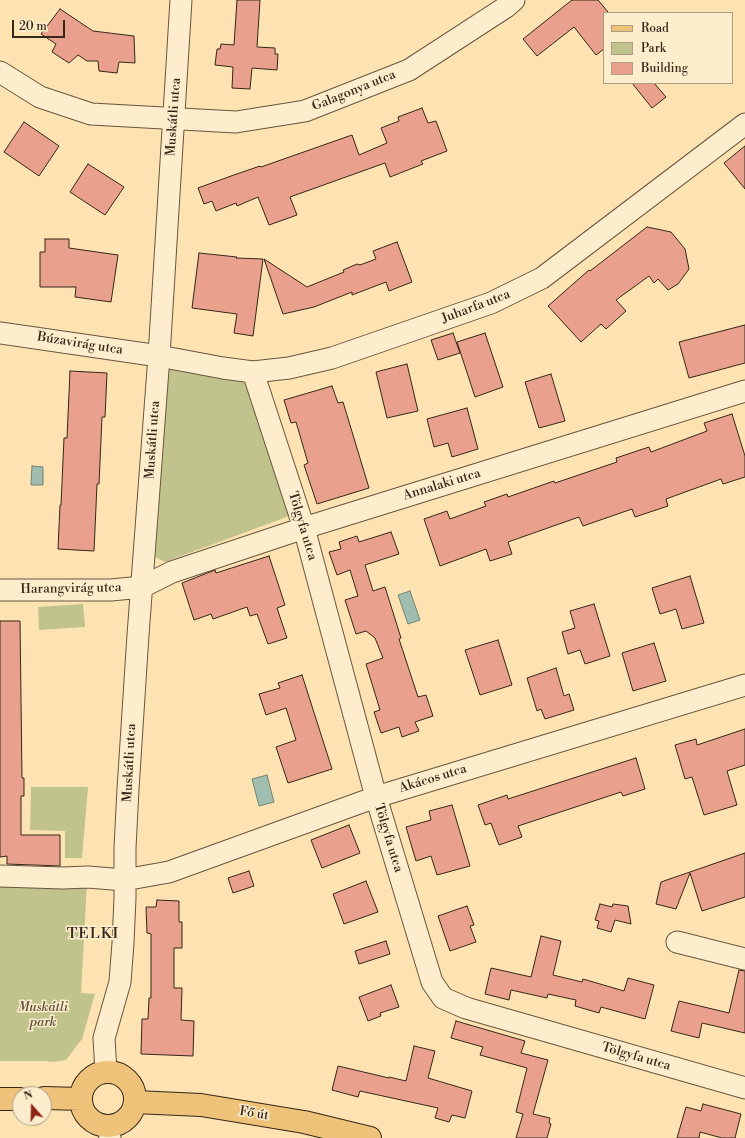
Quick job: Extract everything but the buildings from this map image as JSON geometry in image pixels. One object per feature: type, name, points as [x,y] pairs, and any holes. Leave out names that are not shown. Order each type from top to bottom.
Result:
[{"type":"main road","points":[[106,1072],[114,1072],[122,1075],[133,1087],[135,1094],[133,1110],[129,1116],[109,1132],[86,1115],[81,1099],[82,1091],[91,1078],[106,1072]]},
{"type":"main road","points":[[52,1098],[81,1099]]},
{"type":"main road","points":[[0,1100],[12,1099]]},
{"type":"main road","name":"Fő út","points":[[135,1102],[201,1106],[304,1122],[370,1138]]},
{"type":"street","name":"Muskátli utca","points":[[106,1072],[104,1038],[120,982],[125,898],[124,880],[128,789],[160,356],[173,118],[182,0]]},
{"type":"street","name":"Galagonya utca","points":[[0,72],[40,97],[91,114],[236,122],[305,111],[409,70],[506,7],[514,0]]},
{"type":"street","name":"Juharfa utca","points":[[160,356],[253,372],[289,368],[332,358],[491,303],[542,278],[745,124]]},
{"type":"street","name":"Búzavirág utca","points":[[0,333],[160,356]]},
{"type":"street","name":"Tölgyfa utca","points":[[253,372],[304,528],[376,797],[432,982],[443,998],[466,1008],[745,1088]]},
{"type":"street","name":"Annalaki utca","points":[[142,587],[172,572],[304,528],[745,391]]},
{"type":"street","name":"Harangvirág utca","points":[[0,590],[111,590],[142,587]]},
{"type":"street","name":"Akácos utca","points":[[124,880],[169,872],[376,797],[745,685]]},
{"type":"street","points":[[0,876],[63,878],[88,877],[124,880]]},
{"type":"street","points":[[677,942],[745,959]]},
{"type":"green space","points":[[166,366],[247,380],[292,515],[165,562],[150,554]]},
{"type":"green space","points":[[83,604],[85,627],[39,630],[38,607]]},
{"type":"green space","points":[[31,787],[88,787],[82,858],[65,858],[65,831],[30,830]]},
{"type":"green space","name":"Muskátli park","points":[[0,883],[87,883],[81,993],[95,994],[82,1039],[66,1060],[52,1062],[0,1061]]},
{"type":"shaded area","points":[[32,466],[43,467],[43,485],[31,485]]},
{"type":"shaded area","points":[[410,591],[420,620],[408,624],[398,595]]},
{"type":"shaded area","points":[[267,775],[274,802],[259,806],[252,779]]},
{"type":"district","name":"TELKI","points":[[93,934]]}]
